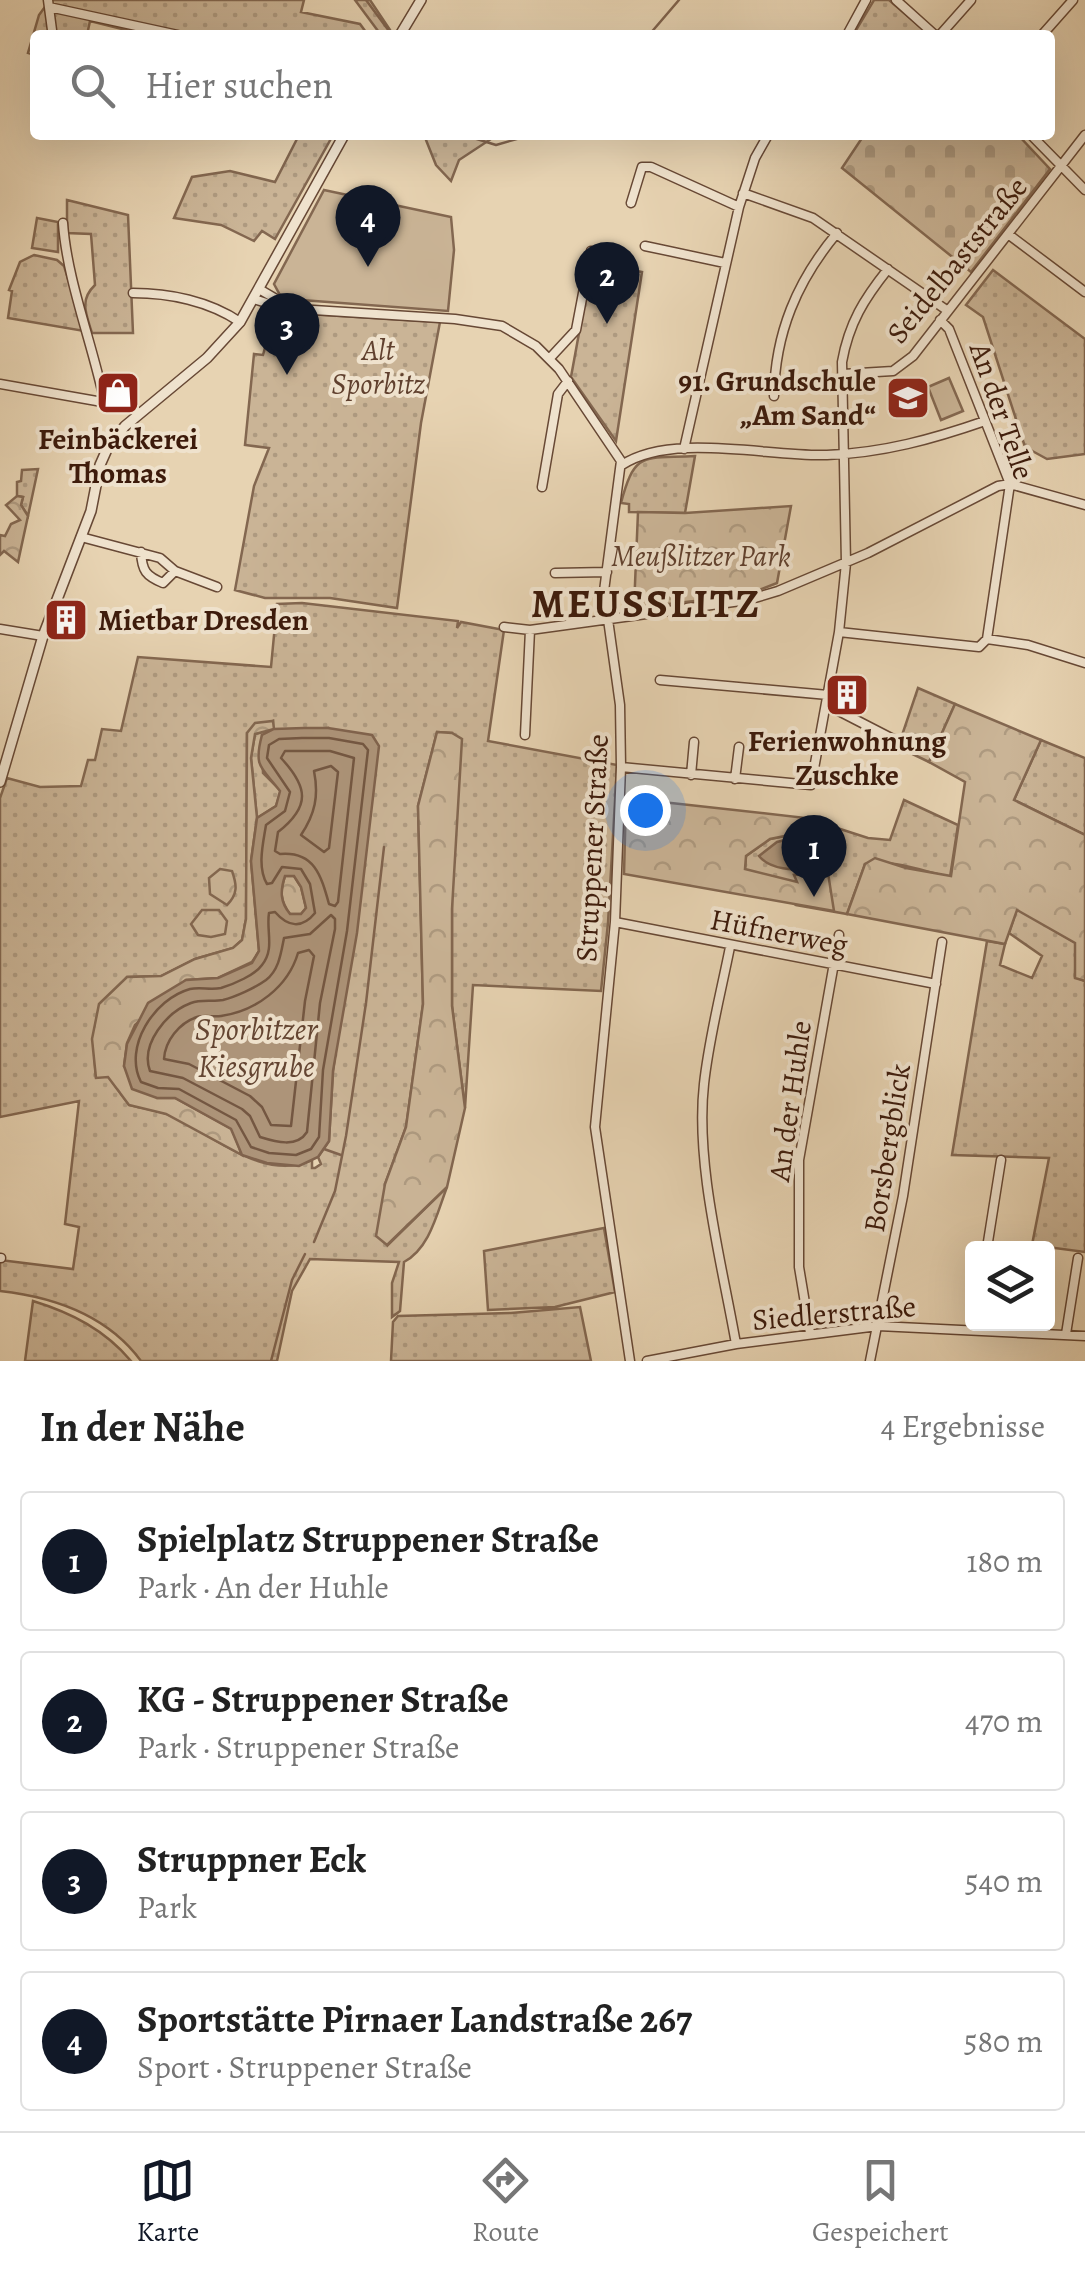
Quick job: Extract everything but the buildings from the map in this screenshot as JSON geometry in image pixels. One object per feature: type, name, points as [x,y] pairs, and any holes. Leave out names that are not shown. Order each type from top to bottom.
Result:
[{"type":"street","points":[[403,30],[420,0]]},
{"type":"street","points":[[850,30],[866,0]]},
{"type":"street","points":[[896,0],[932,30]]},
{"type":"street","points":[[943,30],[971,0]]},
{"type":"street","points":[[1047,30],[1074,0]]},
{"type":"street","points":[[52,30],[49,3],[158,30]]},
{"type":"street","name":"Seidelbaststraße","points":[[843,374],[893,371],[913,356],[1085,136]]},
{"type":"street","points":[[0,782],[43,636],[91,511],[108,447],[140,413],[207,358],[240,322],[341,140]]},
{"type":"street","points":[[684,449],[738,207],[765,140]]},
{"type":"street","points":[[1036,140],[1085,190]]},
{"type":"street","points":[[631,203],[642,167],[651,166],[738,207]]},
{"type":"street","points":[[743,193],[813,218],[948,311]]},
{"type":"street","points":[[63,223],[66,257],[105,404]]},
{"type":"street","points":[[774,396],[774,359],[794,300],[814,260],[837,233]]},
{"type":"street","points":[[1008,234],[1085,292]]},
{"type":"street","points":[[644,246],[725,263]]},
{"type":"street","points":[[550,358],[576,330],[590,251]]},
{"type":"street","points":[[621,767],[811,786],[839,632],[846,564],[843,374],[848,333],[860,304],[888,269]]},
{"type":"street","points":[[132,293],[159,293],[193,301],[240,322]]},
{"type":"street","name":"Struppener Straße","points":[[257,294],[292,308],[494,324],[524,337],[550,358],[568,381],[622,465],[604,591],[620,705],[621,767],[615,922],[595,1128],[630,1361]]},
{"type":"street","name":"An der Telle","points":[[940,320],[949,329],[1010,484],[988,639]]},
{"type":"street","points":[[542,487],[558,394],[568,381]]},
{"type":"street","points":[[0,384],[125,406],[140,413]]},
{"type":"street","points":[[617,452],[647,454],[684,449],[844,454],[902,446],[985,421]]},
{"type":"street","points":[[622,465],[647,454]]},
{"type":"street","points":[[504,627],[530,630],[748,600],[846,564],[998,486],[1010,484],[1085,505]]},
{"type":"street","points":[[81,537],[160,558],[175,571],[218,587]]},
{"type":"street","points":[[141,552],[147,576],[163,582],[175,571]]},
{"type":"street","points":[[555,573],[607,572]]},
{"type":"street","points":[[0,628],[43,636]]},
{"type":"street","points":[[525,735],[530,630]]},
{"type":"street","points":[[839,632],[979,647],[988,639],[1085,663]]},
{"type":"street","points":[[660,680],[827,700],[894,740]]},
{"type":"street","points":[[691,775],[694,742]]},
{"type":"street","points":[[735,779],[739,746]]},
{"type":"street","name":"Hüfnerweg","points":[[615,922],[936,984]]},
{"type":"street","name":"An der Huhle","points":[[810,1333],[799,1267],[799,1160],[839,935]]},
{"type":"street","name":"Borsbergblick","points":[[870,1361],[903,1196],[942,942]]},
{"type":"street","points":[[730,947],[704,1083],[703,1114],[704,1154],[736,1344]]},
{"type":"street","points":[[987,1241],[1001,1160]]},
{"type":"street","points":[[1066,1334],[1078,1258]]},
{"type":"street","name":"Siedlerstraße","points":[[647,1361],[810,1333],[878,1326],[965,1326]]},
{"type":"street","name":"Siedlerstraße","points":[[1032,1331],[1085,1336]]},
{"type":"green space","points":[[50,0],[304,0],[301,12],[360,24],[364,30],[126,30],[90,21],[88,30],[35,30]]},
{"type":"green space","points":[[355,0],[370,0],[390,30],[377,30]]},
{"type":"green space","points":[[874,0],[889,0],[924,30],[856,30]]},
{"type":"green space","points":[[296,140],[330,140],[275,239],[262,231],[254,241],[221,225],[174,218],[192,177],[230,171],[275,182]]},
{"type":"green space","points":[[426,140],[489,140],[459,160],[451,181],[436,165]]},
{"type":"green space","points":[[861,140],[1023,140],[1050,169],[971,272],[842,168]]},
{"type":"green space","points":[[324,190],[451,217],[454,250],[448,311],[288,299],[280,295],[274,284]]},
{"type":"green space","points":[[67,200],[128,215],[133,333],[92,333],[85,308],[95,285],[91,234],[67,233]]},
{"type":"green space","points":[[37,218],[58,222],[58,252],[32,248]]},
{"type":"green space","points":[[34,255],[57,260],[64,266],[84,331],[8,318],[12,291],[9,290],[20,262]]},
{"type":"green space","points":[[592,262],[642,272],[616,441],[571,377]]},
{"type":"green space","points":[[993,270],[1085,339],[1085,454],[1047,459],[1025,447],[983,317],[966,305]]},
{"type":"green space","name":"Alt Sporbitz","points":[[275,312],[440,322],[421,423],[397,608],[330,598],[265,598],[235,590],[254,486],[269,448],[245,445],[254,354],[263,355]]},
{"type":"green space","points":[[949,378],[963,411],[941,420],[928,387]]},
{"type":"green space","points":[[695,456],[685,513],[629,512],[629,504],[621,503],[631,473],[644,460]]},
{"type":"green space","points":[[38,469],[28,516],[21,505],[23,497],[17,496],[17,482],[21,481],[22,470]]},
{"type":"green space","points":[[17,496],[23,497],[21,505],[28,516],[18,562],[4,551],[0,555],[0,535],[5,536],[11,524],[20,520],[6,505]]},
{"type":"green space","name":"Meußlitzer Park","points":[[791,506],[777,583],[746,595],[634,608],[638,512]]},
{"type":"green space","points":[[302,603],[458,621],[457,628],[461,622],[504,630],[488,741],[617,765],[601,991],[473,985],[465,1108],[452,1006],[452,733],[437,732],[418,806],[423,1004],[406,1127],[385,1184],[388,1245],[447,1187],[426,1239],[404,1262],[400,1311],[392,1317],[392,1283],[399,1262],[310,1259],[292,1291],[277,1361],[141,1361],[113,1332],[78,1311],[40,1298],[0,1291],[0,1260],[73,1269],[79,1227],[65,1224],[79,1101],[0,1117],[0,798],[7,778],[40,787],[81,786],[88,760],[95,760],[102,729],[121,731],[138,657],[271,667],[277,604]],"holes":[[[273,721],[273,729],[255,734],[251,758],[257,818],[276,806],[281,791],[263,773],[262,735],[328,728],[342,1005],[329,1141],[318,1157],[321,1164],[315,1168],[312,1160],[293,1165],[256,1160],[167,1114],[129,1105],[108,1076],[96,1077],[94,1045],[98,1023],[127,977],[161,976],[195,959],[233,948],[242,940],[246,919],[247,733]]]},
{"type":"green space","points":[[918,688],[955,704],[929,762],[898,747]]},
{"type":"green space","points":[[955,704],[1041,740],[1014,800],[1085,835],[1085,981],[1075,978],[1075,943],[1017,910],[1005,944],[847,914],[865,864],[875,858],[951,876],[965,782],[929,762]]},
{"type":"green space","points":[[273,721],[274,729],[255,734],[251,758],[257,818],[251,861],[259,951],[252,962],[218,978],[186,980],[135,1025],[127,1043],[124,1066],[157,1098],[175,1098],[232,1129],[242,1155],[166,1114],[129,1105],[108,1077],[96,1078],[92,1039],[99,1004],[127,977],[161,976],[195,959],[233,948],[242,940],[246,919],[247,733],[255,723]]},
{"type":"green space","points":[[437,732],[452,733],[462,739],[452,909],[452,1006],[465,1108],[447,1187],[387,1245],[376,1236],[385,1184],[406,1127],[423,1004],[418,806]]},
{"type":"green space","points":[[1041,740],[1085,758],[1085,835],[1014,800]]},
{"type":"green space","points":[[626,798],[806,818],[805,832],[770,839],[746,856],[745,869],[797,882],[794,875],[828,873],[834,911],[624,874]]},
{"type":"green space","points":[[904,800],[958,825],[950,877],[897,864],[865,864],[847,914],[796,905],[745,869],[746,856],[770,839],[804,832],[806,818],[868,838],[890,840]]},
{"type":"green space","points":[[220,869],[232,871],[235,881],[235,893],[227,905],[210,894],[209,878]]},
{"type":"green space","points":[[285,876],[294,876],[301,887],[306,908],[301,914],[290,914],[284,905]]},
{"type":"green space","points":[[1017,909],[1076,943],[1075,977],[1085,981],[1085,1252],[1055,1248],[1055,1241],[1033,1241],[1049,1158],[952,1155],[987,941],[1005,944],[1000,965],[1032,978],[1042,956],[1009,933]]},
{"type":"green space","points":[[202,910],[219,910],[227,921],[225,934],[198,935],[191,924]]},
{"type":"green space","points":[[604,1228],[615,1292],[555,1307],[488,1310],[484,1251]]},
{"type":"green space","points":[[33,1301],[87,1324],[131,1361],[25,1361]]},
{"type":"green space","points":[[580,1307],[591,1361],[391,1361],[393,1322],[398,1316]]},
{"type":"water","name":"Sporbitzer Kiesgrube","points":[[328,728],[372,735],[379,746],[357,933],[333,1071],[329,1141],[318,1157],[299,1166],[267,1163],[242,1155],[231,1129],[175,1098],[157,1098],[132,1089],[124,1066],[127,1044],[148,1003],[186,980],[218,978],[252,963],[259,951],[251,861],[257,818],[276,806],[280,791],[259,761],[262,735],[274,729]],"holes":[[[285,876],[294,876],[306,908],[301,914],[290,914],[283,901]]]},
{"type":"water","points":[[802,836],[824,861],[815,870],[777,867],[759,856],[777,842]]},
{"type":"waterway","points":[[366,0],[388,30]]},
{"type":"waterway","points":[[653,30],[679,0]]},
{"type":"waterway","points":[[480,140],[496,145],[514,140]]},
{"type":"waterway","points":[[314,1242],[335,1191],[346,1136],[384,847]]},
{"type":"waterway","points":[[324,1149],[341,1155]]},
{"type":"waterway","points":[[271,1361],[292,1280],[305,1254]]},
{"type":"place","name":"Sportstätte Pirnaer Landstraße 267","points":[[368,267]]},
{"type":"place","name":"KG - Struppener Straße","points":[[607,324]]},
{"type":"place","name":"Struppner Eck","points":[[287,375]]},
{"type":"place","name":"Feinbäckerei Thomas","points":[[118,393]]},
{"type":"place","name":"91. Grundschule „Am Sand“","points":[[908,398]]},
{"type":"place","name":"Mietbar Dresden","points":[[66,620]]},
{"type":"place","name":"Ferienwohnung Zuschke","points":[[847,695]]},
{"type":"place","name":"Spielplatz Struppener Straße","points":[[814,897]]},
{"type":"district","name":"MEUSSLITZ","points":[[646,603]]}]
